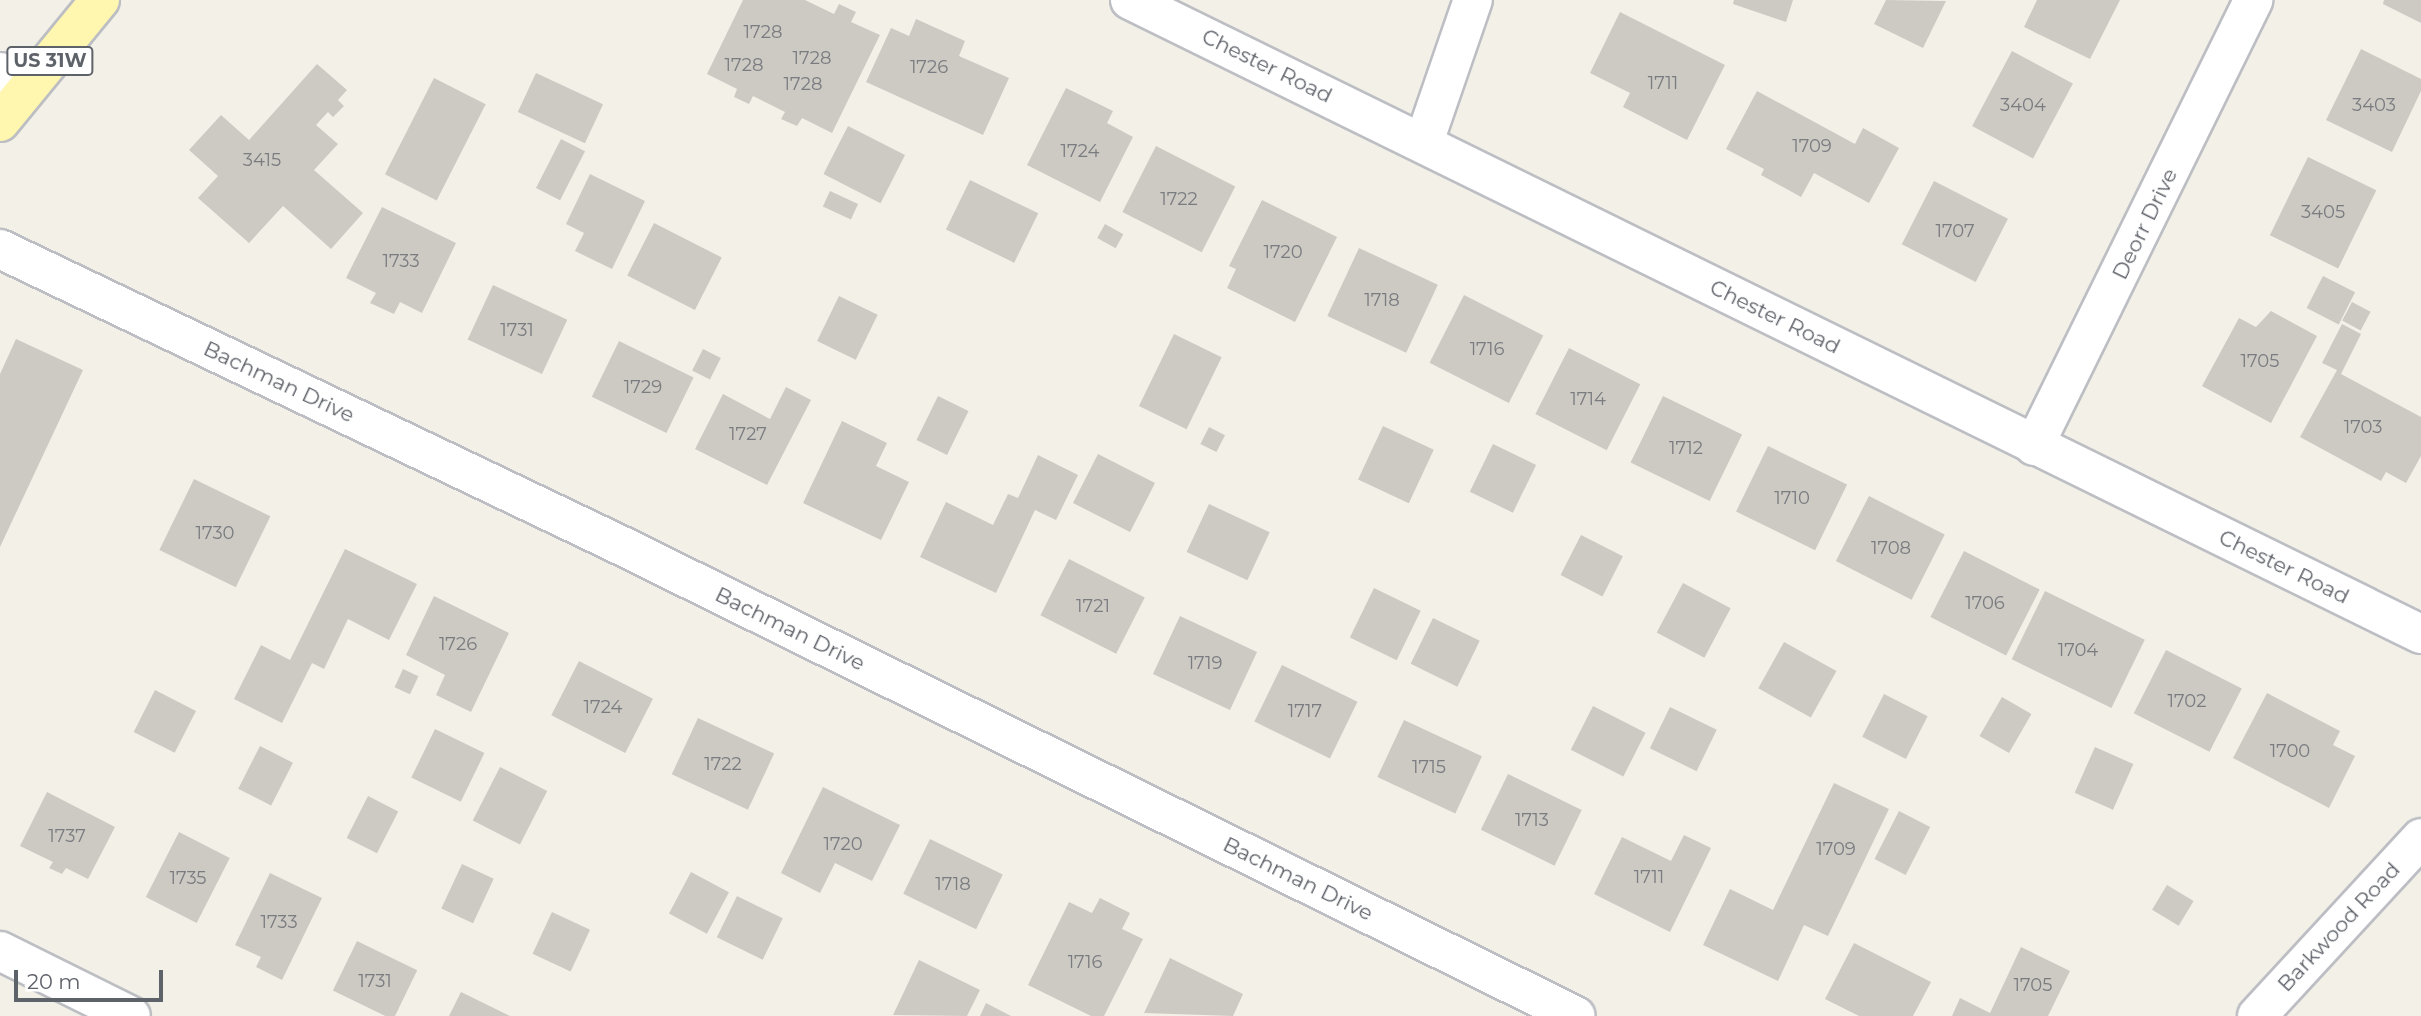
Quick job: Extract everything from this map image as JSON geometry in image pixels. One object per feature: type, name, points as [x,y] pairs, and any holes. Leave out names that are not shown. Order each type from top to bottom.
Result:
[{"type":"main road","name":"US 31W","points":[[0,122],[12,82],[100,0]]},
{"type":"street","name":"Chester Road","points":[[1130,0],[1424,142],[2034,446],[2421,634]]},
{"type":"street","points":[[1424,142],[1473,0]]},
{"type":"street","name":"Deorr Drive","points":[[2034,446],[2253,0]]},
{"type":"street","name":"Bachman Drive","points":[[0,249],[622,546],[1576,1016]]},
{"type":"street","name":"Barkwood Road","points":[[2257,1016],[2421,838]]},
{"type":"street","points":[[0,951],[131,1016]]},
{"type":"building","points":[[743,0],[805,0],[834,14],[839,4],[856,12],[851,22],[880,35],[832,133],[802,118],[797,126],[781,119],[785,112],[753,96],[749,104],[734,97],[737,89],[707,74]]},
{"type":"building","points":[[1734,0],[1793,0],[1786,22],[1733,4]]},
{"type":"building","points":[[1886,0],[1946,1],[1923,48],[1874,24]]},
{"type":"building","points":[[2037,0],[2120,0],[2090,59],[2024,27]]},
{"type":"building","points":[[2384,0],[2421,0],[2421,23],[2383,4]]},
{"type":"building","points":[[1620,12],[1725,65],[1687,140],[1623,107],[1630,93],[1590,73]]},
{"type":"building","points":[[916,19],[965,41],[959,56],[1009,78],[983,135],[866,82],[891,28],[909,36]]},
{"type":"building","points":[[2361,49],[2421,79],[2421,91],[2392,152],[2326,120]]},
{"type":"building","points":[[2012,51],[2073,83],[2033,158],[1972,126]]},
{"type":"building","points":[[317,64],[347,90],[338,100],[344,106],[333,117],[328,112],[316,125],[338,144],[314,170],[363,213],[331,249],[283,206],[249,243],[198,198],[218,176],[189,150],[221,115],[249,140]]},
{"type":"building","points":[[536,73],[603,104],[585,143],[518,112]]},
{"type":"building","points":[[434,78],[486,104],[437,201],[385,174]]},
{"type":"building","points":[[1066,88],[1113,111],[1107,123],[1133,137],[1100,202],[1027,165]]},
{"type":"building","points":[[1757,91],[1855,144],[1863,128],[1899,148],[1869,203],[1814,173],[1801,197],[1761,175],[1764,169],[1726,149]]},
{"type":"building","points":[[848,126],[905,155],[881,203],[823,174]]},
{"type":"building","points":[[561,139],[585,151],[560,200],[536,188]]},
{"type":"building","points":[[1156,146],[1235,186],[1202,252],[1122,212]]},
{"type":"building","points":[[2308,157],[2376,190],[2338,269],[2270,235]]},
{"type":"building","points":[[590,174],[645,201],[612,269],[575,251],[584,233],[566,224]]},
{"type":"building","points":[[970,180],[1038,213],[1014,263],[946,229]]},
{"type":"building","points":[[1934,181],[2008,219],[1976,282],[1902,244]]},
{"type":"building","points":[[830,191],[858,204],[851,220],[823,206]]},
{"type":"building","points":[[1262,200],[1337,237],[1295,322],[1227,288],[1236,269],[1229,266]]},
{"type":"building","points":[[382,207],[456,243],[422,313],[400,302],[394,314],[370,303],[376,293],[346,278]]},
{"type":"building","points":[[654,223],[722,258],[695,310],[627,276]]},
{"type":"building","points":[[1105,224],[1123,234],[1116,248],[1097,238]]},
{"type":"building","points":[[1359,248],[1438,285],[1406,353],[1327,316]]},
{"type":"building","points":[[2323,276],[2355,292],[2339,324],[2307,308]]},
{"type":"building","points":[[493,285],[567,320],[542,374],[468,339]]},
{"type":"building","points":[[1464,295],[1543,335],[1509,403],[1429,363]]},
{"type":"building","points":[[839,296],[878,315],[856,360],[817,341]]},
{"type":"building","points":[[2352,302],[2371,312],[2361,330],[2342,321]]},
{"type":"building","points":[[2271,311],[2317,336],[2271,423],[2202,386],[2239,318],[2256,327]]},
{"type":"building","points":[[2342,324],[2361,334],[2341,374],[2421,417],[2421,456],[2406,483],[2386,472],[2381,481],[2300,437],[2337,370],[2322,363]]},
{"type":"building","points":[[1174,334],[1222,357],[1187,429],[1139,406]]},
{"type":"building","points":[[16,339],[83,370],[0,547],[0,374]]},
{"type":"building","points":[[619,341],[694,377],[666,433],[592,397]]},
{"type":"building","points":[[1569,348],[1640,384],[1607,450],[1535,414]]},
{"type":"building","points":[[703,349],[721,358],[710,379],[692,370]]},
{"type":"building","points":[[786,387],[811,400],[767,485],[695,449],[723,394],[770,419]]},
{"type":"building","points":[[938,396],[969,411],[947,455],[917,440]]},
{"type":"building","points":[[1663,396],[1742,435],[1710,501],[1631,463]]},
{"type":"building","points":[[842,421],[887,443],[876,466],[909,482],[881,540],[803,503]]},
{"type":"building","points":[[1383,426],[1434,450],[1409,503],[1358,479]]},
{"type":"building","points":[[1209,427],[1225,435],[1216,452],[1200,444]]},
{"type":"building","points":[[1493,444],[1536,465],[1513,513],[1470,492]]},
{"type":"building","points":[[1768,446],[1847,485],[1815,550],[1736,512]]},
{"type":"building","points":[[1098,454],[1155,483],[1130,532],[1073,503]]},
{"type":"building","points":[[1038,455],[1078,475],[1056,520],[1035,510],[996,593],[920,557],[946,502],[993,525],[1008,494],[1018,498]]},
{"type":"building","points":[[194,479],[270,516],[236,587],[159,550]]},
{"type":"building","points":[[1869,496],[1945,535],[1912,600],[1836,561]]},
{"type":"building","points":[[1209,504],[1270,532],[1247,580],[1187,552]]},
{"type":"building","points":[[1581,535],[1623,556],[1602,596],[1561,575]]},
{"type":"building","points":[[345,549],[417,584],[389,640],[348,619],[324,669],[312,663],[282,723],[234,699],[261,645],[290,660]]},
{"type":"building","points":[[1964,551],[2040,590],[2006,656],[1930,617]]},
{"type":"building","points":[[1069,559],[1145,598],[1116,654],[1040,615]]},
{"type":"building","points":[[1683,583],[1731,608],[1704,658],[1657,632]]},
{"type":"building","points":[[1374,588],[1421,611],[1397,660],[1350,637]]},
{"type":"building","points":[[2045,591],[2145,640],[2111,708],[2012,659]]},
{"type":"building","points":[[434,596],[509,633],[471,712],[436,695],[445,675],[406,655]]},
{"type":"building","points":[[1180,616],[1257,652],[1230,710],[1153,674]]},
{"type":"building","points":[[1433,618],[1480,641],[1457,687],[1411,664]]},
{"type":"building","points":[[1784,642],[1836,671],[1811,717],[1758,688]]},
{"type":"building","points":[[2166,650],[2242,689],[2210,752],[2134,713]]},
{"type":"building","points":[[579,661],[653,699],[625,753],[551,715]]},
{"type":"building","points":[[1282,665],[1357,702],[1330,758],[1254,722]]},
{"type":"building","points":[[403,669],[418,676],[410,694],[395,687]]},
{"type":"building","points":[[155,690],[196,711],[175,753],[134,732]]},
{"type":"building","points":[[2267,693],[2340,731],[2333,745],[2355,756],[2329,808],[2233,758]]},
{"type":"building","points":[[1884,694],[1928,716],[1906,759],[1862,737]]},
{"type":"building","points":[[2002,697],[2031,714],[2009,753],[1980,736]]},
{"type":"building","points":[[1593,706],[1646,733],[1623,776],[1571,750]]},
{"type":"building","points":[[1670,707],[1717,730],[1697,771],[1650,748]]},
{"type":"building","points":[[698,718],[774,753],[748,810],[672,774]]},
{"type":"building","points":[[1404,720],[1482,756],[1455,813],[1377,777]]},
{"type":"building","points":[[435,729],[484,753],[461,802],[411,778]]},
{"type":"building","points":[[260,746],[293,763],[271,806],[238,789]]},
{"type":"building","points":[[2095,747],[2133,764],[2113,810],[2075,793]]},
{"type":"building","points":[[500,767],[547,791],[520,845],[473,820]]},
{"type":"building","points":[[1508,774],[1582,810],[1555,866],[1481,830]]},
{"type":"building","points":[[1834,783],[1889,809],[1828,936],[1804,925],[1778,981],[1703,945],[1730,889],[1773,910]]},
{"type":"building","points":[[823,787],[900,825],[872,881],[835,863],[820,893],[781,873]]},
{"type":"building","points":[[47,792],[115,827],[88,879],[66,868],[62,874],[49,868],[53,862],[20,846]]},
{"type":"building","points":[[368,796],[398,811],[377,853],[347,838]]},
{"type":"building","points":[[1899,811],[1930,827],[1906,875],[1874,859]]},
{"type":"building","points":[[179,832],[230,858],[197,923],[146,897]]},
{"type":"building","points":[[1684,835],[1711,848],[1670,932],[1594,894],[1622,837],[1671,861]]},
{"type":"building","points":[[930,839],[1003,875],[976,929],[903,894]]},
{"type":"building","points":[[462,864],[494,879],[473,923],[441,908]]},
{"type":"building","points":[[691,872],[729,892],[707,934],[669,913]]},
{"type":"building","points":[[270,873],[322,898],[282,980],[256,967],[261,957],[235,945]]},
{"type":"building","points":[[2167,885],[2194,901],[2179,926],[2152,910]]},
{"type":"building","points":[[737,896],[783,918],[763,960],[717,937]]},
{"type":"building","points":[[1100,898],[1130,913],[1122,929],[1143,939],[1104,1016],[1091,1016],[1028,985],[1069,902],[1092,913]]},
{"type":"building","points":[[552,912],[590,930],[571,971],[533,954]]},
{"type":"building","points":[[357,941],[417,970],[395,1016],[385,1016],[333,990]]},
{"type":"building","points":[[1854,943],[1931,982],[1913,1016],[1859,1016],[1825,999]]},
{"type":"building","points":[[2021,947],[2070,971],[2048,1016],[1952,1016],[1960,998],[1990,1013]]},
{"type":"building","points":[[1170,958],[1243,994],[1233,1016],[1144,1013]]},
{"type":"building","points":[[919,960],[980,990],[967,1016],[893,1015]]},
{"type":"building","points":[[461,992],[510,1016],[449,1016]]},
{"type":"building","points":[[986,1003],[1011,1016],[980,1016]]}]
